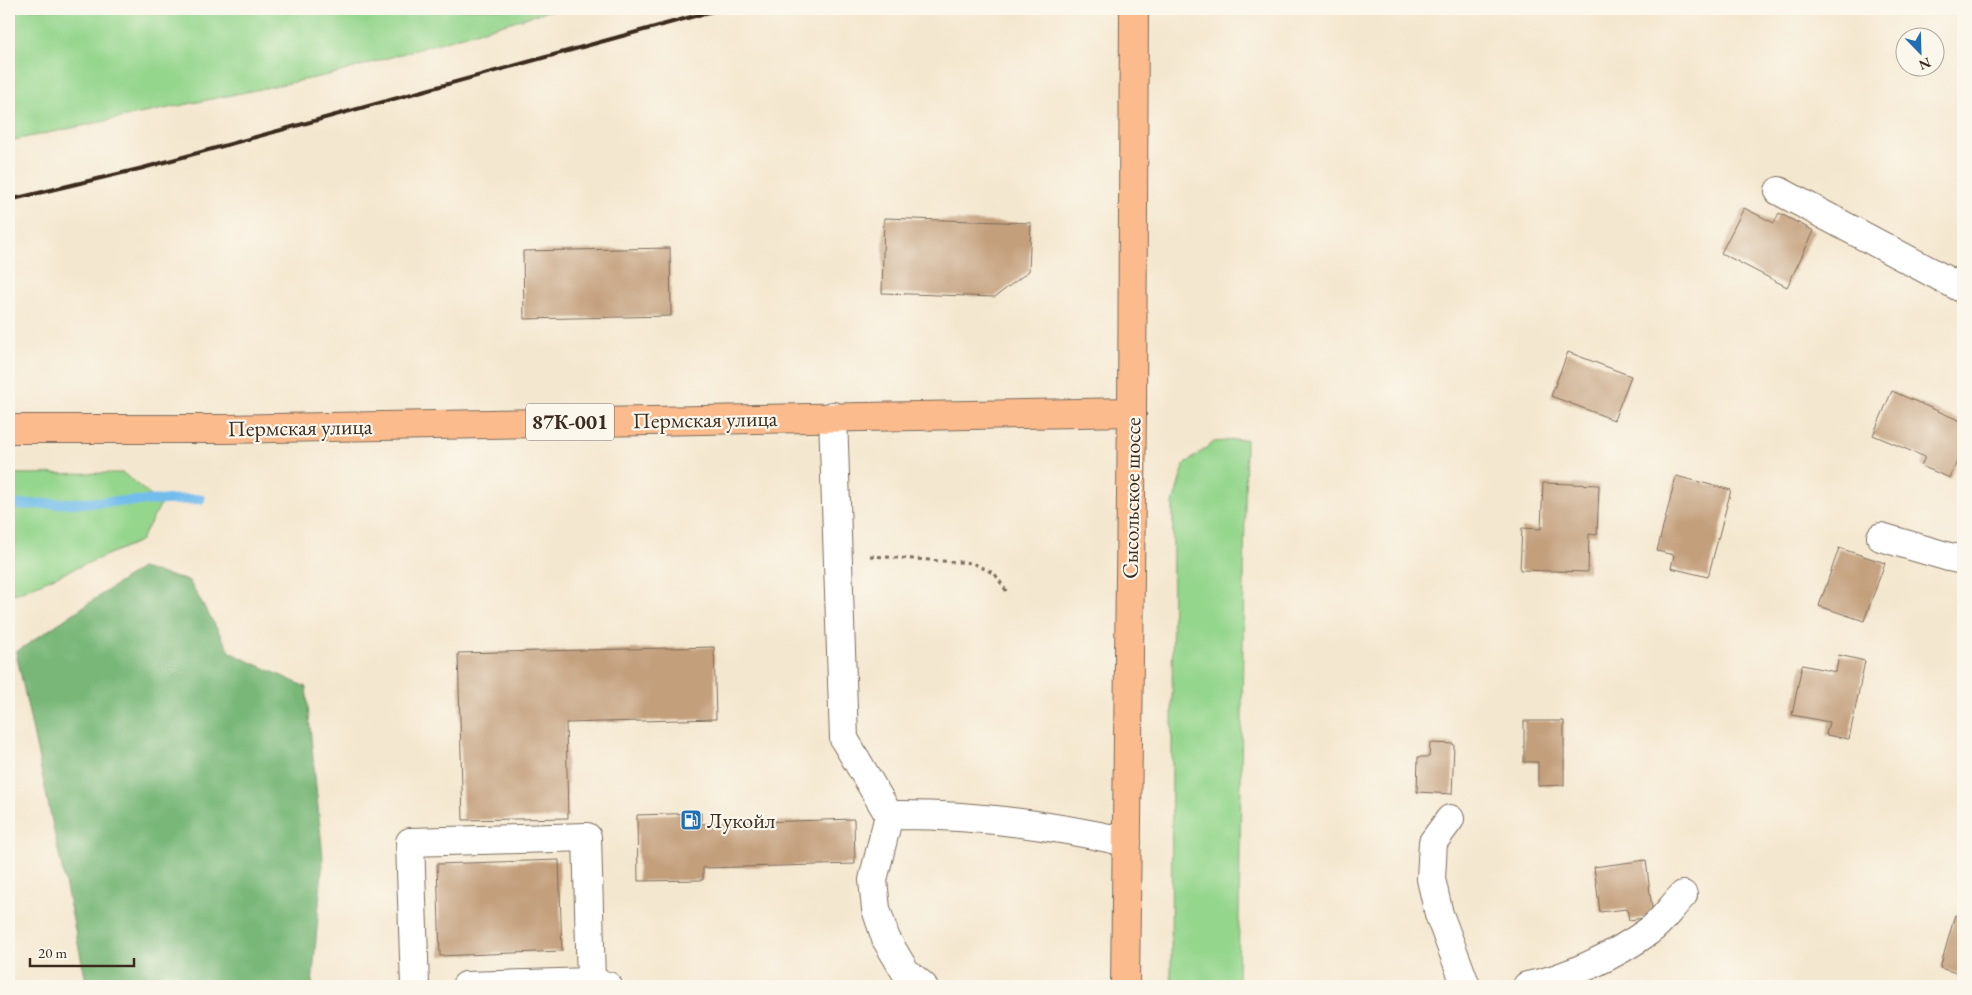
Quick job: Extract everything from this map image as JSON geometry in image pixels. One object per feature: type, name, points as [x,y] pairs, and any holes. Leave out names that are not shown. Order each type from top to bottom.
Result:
[{"type":"main road","name":"Сысольское шоссе","points":[[1125,986],[1132,412],[1134,9]]},
{"type":"main road","name":"Пермская улица","points":[[9,429],[226,429],[833,416],[1132,412]]},
{"type":"street","points":[[1779,191],[1963,289]]},
{"type":"street","points":[[833,416],[844,739],[889,814],[873,880],[876,908],[886,939],[905,971],[923,986]]},
{"type":"street","points":[[1881,537],[1963,560]]},
{"type":"street","points":[[889,814],[937,814],[1047,826],[1127,842]]},
{"type":"street","points":[[1450,819],[1433,842],[1431,879],[1439,914],[1466,986]]},
{"type":"street","points":[[415,986],[410,842],[586,837],[600,984],[466,986]]},
{"type":"street","points":[[1527,986],[1539,984],[1595,963],[1650,931],[1683,895]]},
{"type":"path","points":[[838,554],[972,563],[995,574],[1007,592]]},
{"type":"green space","points":[[9,9],[555,9],[333,74],[9,141]]},
{"type":"green space","points":[[1246,439],[1238,986],[1171,986],[1173,504],[1184,465],[1214,442]]},
{"type":"green space","points":[[123,473],[161,504],[140,541],[17,593],[9,594],[9,474]]},
{"type":"green space","points":[[141,568],[189,581],[231,653],[306,687],[323,857],[312,986],[87,986],[16,652]]},
{"type":"building","points":[[1744,208],[1774,223],[1779,213],[1814,231],[1787,287],[1721,253]]},
{"type":"building","points":[[884,218],[1031,223],[1029,271],[995,297],[882,293]]},
{"type":"building","points":[[670,248],[671,316],[524,319],[523,251]]},
{"type":"building","points":[[1568,352],[1631,376],[1614,420],[1551,396]]},
{"type":"building","points":[[1892,391],[1963,422],[1963,447],[1950,478],[1921,466],[1925,457],[1873,435]]},
{"type":"building","points":[[1676,476],[1731,490],[1708,577],[1671,568],[1674,555],[1657,551]]},
{"type":"building","points":[[1543,483],[1599,485],[1597,535],[1589,534],[1588,572],[1520,570],[1522,528],[1541,529]]},
{"type":"building","points":[[1839,548],[1885,563],[1864,621],[1819,606]]},
{"type":"building","points":[[714,647],[716,719],[566,723],[568,818],[463,820],[458,653]]},
{"type":"building","points":[[1839,655],[1865,661],[1849,739],[1826,735],[1829,722],[1792,715],[1802,665],[1836,672]]},
{"type":"building","points":[[1524,721],[1564,721],[1564,785],[1538,786],[1538,762],[1524,762]]},
{"type":"building","points":[[1430,743],[1454,744],[1452,794],[1417,792],[1418,757],[1429,757]]},
{"type":"building","points":[[701,813],[701,824],[854,819],[855,864],[703,868],[703,880],[638,881],[637,815]]},
{"type":"building","points":[[559,860],[562,951],[440,956],[437,864]]},
{"type":"building","points":[[1646,860],[1653,917],[1629,920],[1627,909],[1600,912],[1594,867]]},
{"type":"building","points":[[1955,915],[1963,917],[1963,975],[1940,968]]},
{"type":"waterway","points":[[9,505],[200,499]]},
{"type":"railway","points":[[9,200],[143,168],[720,9]]},
{"type":"place","name":"Лукойл","points":[[691,820]]}]
